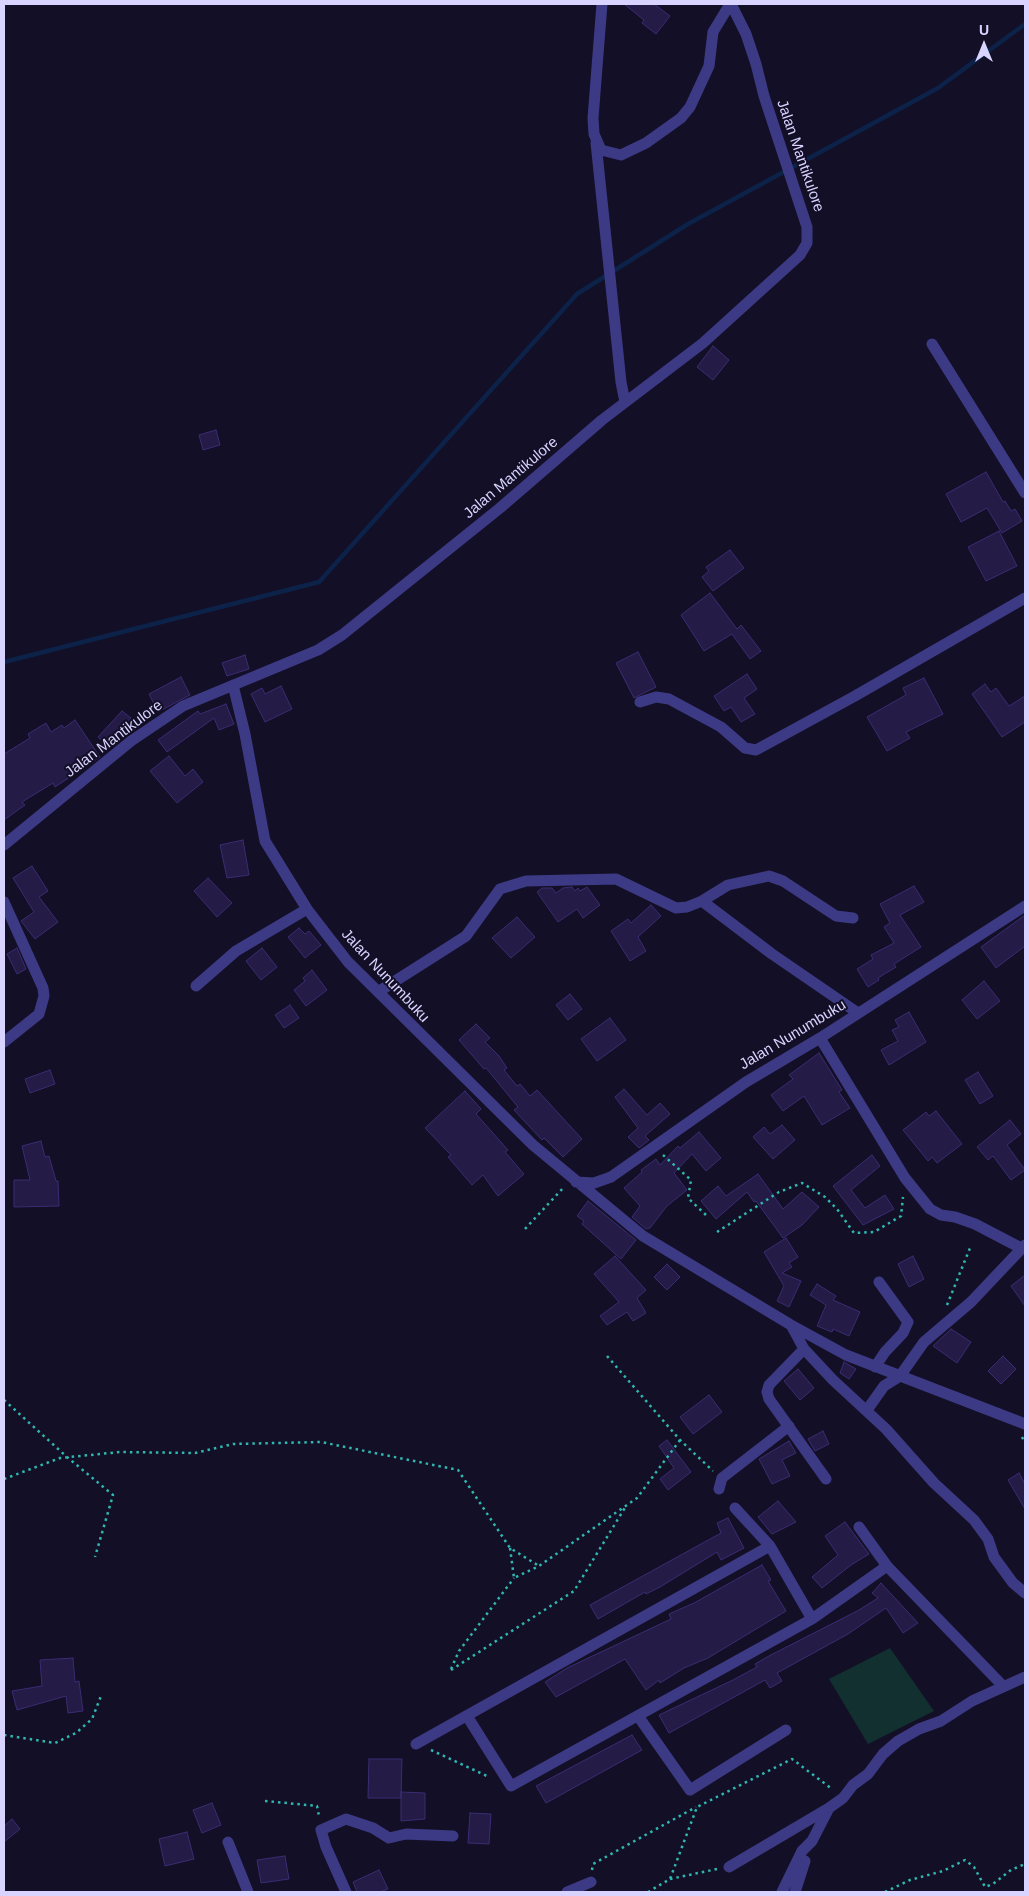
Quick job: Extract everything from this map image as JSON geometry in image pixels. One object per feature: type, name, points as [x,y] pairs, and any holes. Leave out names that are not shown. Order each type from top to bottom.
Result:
[{"type":"street","points":[[602,4],[593,118],[600,167],[621,382],[625,402]]},
{"type":"street","points":[[596,142],[601,150],[621,155],[646,143],[681,118],[699,90],[709,66],[714,32],[731,4]]},
{"type":"street","name":"Jalan Mantikulore","points":[[4,845],[131,741],[183,706],[318,650],[342,634],[500,508],[625,402],[704,343],[800,256],[807,243],[808,227],[764,96],[746,34],[731,4]]},
{"type":"street","points":[[932,344],[1025,493]]},
{"type":"street","points":[[640,702],[656,697],[669,699],[721,727],[745,748],[756,750],[855,696],[1025,598]]},
{"type":"street","name":"Jalan Nunumbuku","points":[[232,685],[245,734],[265,841],[307,909],[348,962],[526,1138],[643,1236],[791,1325],[846,1355],[1025,1424]]},
{"type":"street","points":[[378,992],[466,936],[500,889],[511,884],[526,881],[616,879],[669,907],[682,908],[702,900],[728,885],[769,876],[782,881],[836,916],[853,918]]},
{"type":"street","points":[[702,900],[772,954],[858,1013]]},
{"type":"street","points":[[4,902],[43,988],[44,996],[39,1014],[4,1042]]},
{"type":"street","name":"Jalan Nunumbuku","points":[[574,1180],[594,1183],[611,1177],[746,1082],[820,1038],[1025,906]]},
{"type":"street","points":[[196,986],[236,951],[307,909]]},
{"type":"street","points":[[820,1038],[905,1178],[935,1213],[975,1224],[1023,1247],[971,1302],[916,1351],[900,1376],[884,1386],[867,1410]]},
{"type":"street","points":[[876,1367],[885,1352],[903,1333],[908,1322],[879,1282]]},
{"type":"street","points":[[791,1325],[804,1349],[833,1380],[867,1410],[934,1483],[974,1520],[988,1538],[994,1557],[1013,1583],[1025,1592]]},
{"type":"street","points":[[804,1349],[770,1385],[767,1392],[769,1399],[826,1479]]},
{"type":"street","points":[[720,1484],[789,1426]]},
{"type":"street","points":[[735,1508],[770,1546],[812,1619]]},
{"type":"street","points":[[859,1526],[886,1566],[1003,1686]]},
{"type":"street","points":[[416,1744],[770,1546]]},
{"type":"street","points":[[467,1716],[511,1786],[812,1619],[886,1566]]},
{"type":"street","points":[[729,1867],[843,1798],[853,1785],[868,1774],[883,1754],[898,1741],[919,1729],[941,1721],[972,1701],[1025,1677]]},
{"type":"street","points":[[638,1716],[690,1790],[786,1730]]},
{"type":"street","points":[[795,1892],[812,1841],[829,1808]]},
{"type":"street","points":[[346,1892],[326,1848],[321,1830],[346,1819],[373,1828],[389,1838],[406,1834],[453,1836]]},
{"type":"street","points":[[782,1892],[802,1851],[812,1841]]},
{"type":"street","points":[[228,1842],[248,1892]]},
{"type":"street","points":[[567,1892],[591,1882]]},
{"type":"path","points":[[655,1146],[676,1169],[691,1180],[688,1198],[707,1216]]},
{"type":"path","points":[[716,1232],[779,1192],[802,1184],[825,1197],[838,1209],[854,1233],[874,1232],[901,1216],[905,1178]]},
{"type":"path","points":[[525,1229],[574,1180]]},
{"type":"path","points":[[938,1330],[970,1248]]},
{"type":"path","points":[[607,1356],[720,1484]]},
{"type":"path","points":[[4,1400],[67,1457],[113,1495],[95,1557]]},
{"type":"path","points":[[627,1505],[574,1591],[451,1670],[459,1651],[514,1578],[539,1566],[637,1498],[680,1440]]},
{"type":"path","points":[[4,1478],[67,1457],[120,1452],[195,1453],[233,1444],[321,1442],[458,1470],[510,1548],[539,1566]]},
{"type":"path","points":[[510,1548],[514,1578]]},
{"type":"path","points":[[4,1735],[55,1743],[76,1733],[92,1719],[101,1696]]},
{"type":"path","points":[[416,1744],[511,1786]]},
{"type":"path","points":[[591,1882],[593,1864],[696,1807],[792,1759],[843,1798]]},
{"type":"path","points":[[670,1879],[696,1807],[690,1790]]},
{"type":"path","points":[[265,1801],[317,1806],[321,1830]]},
{"type":"path","points":[[885,1892],[910,1880],[943,1871],[965,1860],[974,1867],[985,1888],[1010,1870],[1025,1864]]},
{"type":"path","points":[[648,1892],[670,1879],[729,1867]]},
{"type":"green space","points":[[890,1648],[934,1711],[868,1744],[829,1679]]},
{"type":"building","points":[[624,4],[654,4],[670,16],[656,34],[642,23],[644,20]]},
{"type":"building","points":[[713,346],[729,360],[713,380],[697,367]]},
{"type":"building","points":[[216,430],[220,445],[203,450],[199,435]]},
{"type":"building","points":[[986,472],[1003,502],[1005,501],[1011,511],[1015,509],[1022,521],[1002,533],[987,508],[961,522],[946,494]]},
{"type":"building","points":[[999,531],[1017,566],[986,581],[968,547]]},
{"type":"building","points":[[730,550],[744,568],[713,591],[702,577],[709,571],[706,567]]},
{"type":"building","points":[[710,593],[737,629],[741,625],[761,651],[750,659],[732,634],[704,651],[681,615]]},
{"type":"building","points":[[638,652],[656,687],[634,698],[616,663]]},
{"type":"building","points":[[245,655],[249,669],[227,676],[222,663]]},
{"type":"building","points":[[747,674],[757,689],[744,698],[755,714],[741,722],[731,707],[724,711],[714,696]]},
{"type":"building","points":[[181,677],[190,695],[158,712],[149,694]]},
{"type":"building","points":[[924,678],[943,714],[906,732],[910,738],[887,751],[867,717],[906,695],[903,688]]},
{"type":"building","points":[[985,684],[991,692],[996,688],[1009,706],[1025,696],[1025,722],[1002,737],[972,694]]},
{"type":"building","points":[[281,686],[292,709],[265,722],[251,694],[262,688],[265,694]]},
{"type":"building","points":[[226,704],[234,724],[219,730],[214,718],[167,752],[158,740],[198,711],[200,714]]},
{"type":"building","points":[[122,711],[131,718],[106,744],[98,737]]},
{"type":"building","points":[[75,720],[100,757],[55,787],[53,783],[22,802],[25,805],[4,820],[4,754],[30,738],[28,734],[46,723],[51,732],[62,725],[64,728]]},
{"type":"building","points":[[169,756],[185,776],[193,769],[203,782],[177,803],[150,771]]},
{"type":"building","points":[[243,840],[249,875],[227,878],[220,845]]},
{"type":"building","points":[[32,866],[48,891],[39,897],[58,922],[35,939],[21,921],[34,912],[13,878]]},
{"type":"building","points":[[208,878],[232,903],[217,917],[194,891]]},
{"type":"building","points":[[914,886],[924,902],[900,915],[921,947],[894,964],[896,967],[878,978],[879,980],[868,987],[857,969],[873,959],[871,955],[894,943],[884,927],[890,923],[880,904]]},
{"type":"building","points":[[572,887],[575,891],[578,888],[580,891],[587,887],[600,905],[583,918],[577,909],[558,922],[537,892],[542,888],[552,888],[556,893],[563,888]]},
{"type":"building","points":[[651,905],[661,916],[638,937],[646,951],[630,961],[611,931],[628,919],[631,923]]},
{"type":"building","points":[[1025,915],[1025,946],[996,968],[981,947]]},
{"type":"building","points":[[517,917],[535,937],[511,958],[492,938]]},
{"type":"building","points":[[299,928],[305,934],[309,931],[321,945],[305,958],[288,937]]},
{"type":"building","points":[[17,948],[26,969],[17,974],[7,954]]},
{"type":"building","points":[[262,948],[277,967],[261,980],[246,961]]},
{"type":"building","points":[[312,970],[327,990],[306,1006],[294,990],[305,981],[303,978]]},
{"type":"building","points":[[984,981],[1000,1001],[977,1019],[962,1000]]},
{"type":"building","points":[[570,994],[582,1009],[568,1020],[556,1005]]},
{"type":"building","points":[[290,1005],[299,1018],[284,1028],[275,1015]]},
{"type":"building","points":[[909,1012],[926,1042],[889,1065],[881,1050],[898,1041],[892,1030],[899,1027],[895,1020]]},
{"type":"building","points":[[610,1018],[626,1040],[597,1061],[581,1039]]},
{"type":"building","points":[[476,1024],[490,1038],[485,1042],[499,1056],[507,1068],[504,1070],[517,1086],[520,1084],[530,1096],[537,1090],[582,1139],[563,1157],[544,1138],[542,1140],[514,1110],[518,1107],[486,1068],[484,1069],[459,1040]]},
{"type":"building","points":[[819,1053],[842,1090],[839,1092],[850,1108],[822,1125],[804,1096],[783,1111],[771,1095],[793,1079],[789,1075]]},
{"type":"building","points":[[50,1070],[55,1084],[30,1093],[25,1079]]},
{"type":"building","points":[[978,1072],[993,1096],[980,1104],[965,1080]]},
{"type":"building","points":[[624,1089],[647,1115],[660,1103],[670,1114],[645,1136],[649,1140],[639,1148],[628,1137],[638,1128],[615,1097]]},
{"type":"building","points":[[465,1091],[481,1109],[476,1114],[508,1150],[505,1152],[524,1174],[498,1196],[483,1175],[472,1185],[448,1157],[451,1155],[425,1128]]},
{"type":"building","points":[[936,1111],[962,1144],[937,1163],[932,1157],[928,1161],[903,1130],[926,1112],[929,1116]]},
{"type":"building","points":[[1010,1120],[1021,1134],[1007,1145],[1025,1170],[1011,1180],[993,1156],[988,1160],[977,1147]]},
{"type":"building","points":[[782,1125],[795,1140],[773,1159],[753,1137],[764,1127],[770,1134]]},
{"type":"building","points":[[699,1132],[721,1158],[706,1171],[692,1154],[674,1173],[687,1190],[667,1206],[650,1228],[646,1229],[632,1217],[640,1206],[624,1188],[642,1172],[641,1170],[656,1159],[660,1165],[678,1146],[680,1148]]},
{"type":"building","points":[[41,1141],[45,1157],[49,1156],[56,1181],[58,1181],[59,1206],[14,1207],[14,1180],[30,1180],[22,1146]]},
{"type":"building","points":[[872,1155],[880,1166],[851,1190],[865,1208],[885,1195],[894,1209],[863,1225],[833,1186]]},
{"type":"building","points":[[758,1174],[783,1209],[802,1192],[819,1207],[802,1225],[783,1238],[756,1201],[754,1202],[747,1192],[716,1219],[701,1201],[718,1186],[726,1196]]},
{"type":"building","points":[[588,1201],[636,1240],[621,1259],[582,1224],[584,1221],[577,1216]]},
{"type":"building","points":[[786,1238],[798,1257],[789,1263],[792,1267],[782,1273],[801,1281],[789,1307],[777,1301],[784,1286],[764,1252]]},
{"type":"building","points":[[615,1256],[646,1290],[637,1298],[646,1313],[633,1321],[627,1312],[607,1325],[600,1316],[619,1302],[594,1274]]},
{"type":"building","points":[[913,1256],[924,1279],[909,1287],[898,1264]]},
{"type":"building","points":[[667,1264],[680,1277],[667,1290],[654,1277]]},
{"type":"building","points":[[1025,1275],[1025,1306],[1011,1286]]},
{"type":"building","points":[[817,1284],[836,1296],[833,1300],[860,1312],[849,1336],[833,1329],[832,1332],[817,1326],[826,1305],[810,1295]]},
{"type":"building","points":[[951,1329],[971,1342],[957,1363],[933,1346]]},
{"type":"building","points":[[1003,1356],[1016,1369],[1001,1384],[988,1371]]},
{"type":"building","points":[[844,1362],[856,1369],[849,1379],[840,1373]]},
{"type":"building","points":[[798,1369],[814,1388],[800,1400],[784,1381]]},
{"type":"building","points":[[709,1395],[722,1412],[693,1434],[680,1417]]},
{"type":"building","points":[[823,1431],[829,1444],[815,1451],[808,1439]]},
{"type":"building","points":[[667,1440],[691,1472],[668,1490],[660,1479],[674,1468],[659,1446]]},
{"type":"building","points":[[789,1441],[796,1453],[782,1460],[790,1476],[772,1484],[759,1459]]},
{"type":"building","points":[[1019,1473],[1025,1484],[1025,1509],[1008,1480]]},
{"type":"building","points":[[778,1501],[796,1522],[772,1534],[758,1517]]},
{"type":"building","points":[[728,1518],[744,1548],[721,1560],[717,1552],[660,1587],[646,1594],[645,1592],[598,1619],[590,1605],[721,1533],[717,1523]]},
{"type":"building","points":[[845,1522],[869,1554],[851,1565],[822,1588],[812,1577],[838,1555],[825,1536]]},
{"type":"building","points":[[762,1565],[771,1580],[768,1581],[786,1611],[708,1658],[684,1668],[660,1683],[659,1680],[646,1690],[625,1659],[556,1697],[545,1682],[567,1668],[671,1619],[669,1614],[694,1603]]},
{"type":"building","points":[[881,1583],[918,1623],[903,1633],[886,1608],[848,1634],[777,1673],[782,1681],[770,1688],[765,1680],[669,1733],[659,1715],[733,1680],[757,1667],[755,1664],[767,1657],[859,1610],[878,1598],[872,1593]]},
{"type":"building","points":[[73,1658],[75,1682],[79,1681],[83,1711],[68,1713],[66,1696],[17,1710],[12,1691],[42,1686],[40,1660]]},
{"type":"building","points":[[632,1735],[642,1750],[546,1803],[536,1786]]},
{"type":"building","points":[[369,1759],[402,1759],[401,1798],[368,1798]]},
{"type":"building","points":[[401,1792],[425,1793],[425,1819],[401,1821]]},
{"type":"building","points":[[212,1803],[221,1825],[202,1833],[193,1810]]},
{"type":"building","points":[[470,1813],[491,1814],[489,1844],[468,1843]]},
{"type":"building","points":[[12,1819],[20,1829],[4,1842],[4,1826]]},
{"type":"building","points":[[187,1832],[194,1859],[165,1866],[159,1839]]},
{"type":"building","points":[[285,1856],[289,1879],[261,1883],[257,1860]]},
{"type":"building","points":[[379,1870],[388,1889],[380,1892],[357,1892],[353,1882]]},
{"type":"waterway","points":[[4,662],[319,582],[577,294],[688,224],[938,88],[1025,24]]}]
